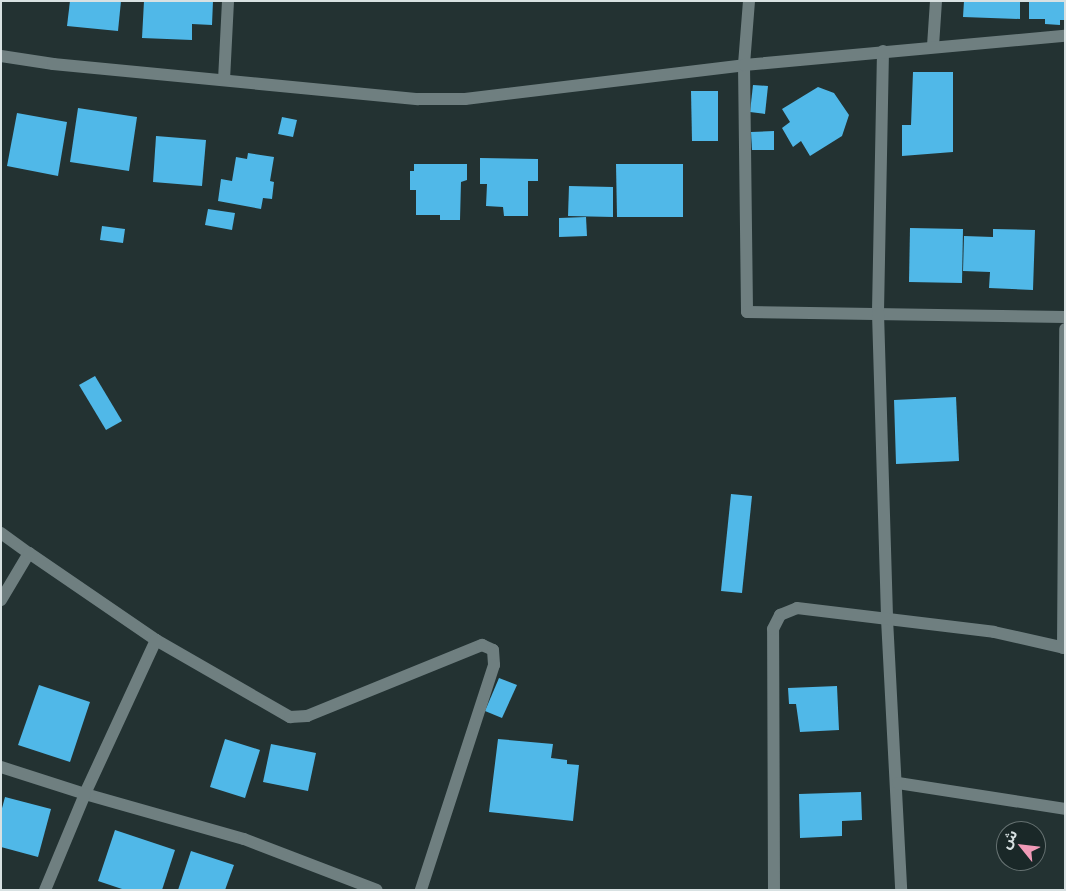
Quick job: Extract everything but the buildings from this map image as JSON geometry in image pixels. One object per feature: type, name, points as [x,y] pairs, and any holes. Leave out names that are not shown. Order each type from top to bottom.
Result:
[{"type":"street","points":[[224,80],[228,1]]},
{"type":"street","points":[[749,1],[744,65],[747,312],[1065,317]]},
{"type":"street","points":[[933,46],[936,1]]},
{"type":"street","points":[[1,56],[418,99],[465,99],[744,65],[933,46],[1065,36]]},
{"type":"street","points":[[883,51],[878,313],[887,619],[898,783],[901,890]]},
{"type":"street","points":[[774,890],[773,629],[780,615],[797,608],[994,632],[1064,648],[1065,329]]},
{"type":"street","points":[[1,533],[156,640],[290,717],[307,716],[482,645],[493,650],[494,666],[421,890]]},
{"type":"street","points":[[1,600],[29,554]]},
{"type":"street","points":[[45,890],[85,794],[156,640]]},
{"type":"street","points":[[1,767],[85,794],[244,839],[377,890]]},
{"type":"street","points":[[898,783],[1065,809]]}]
